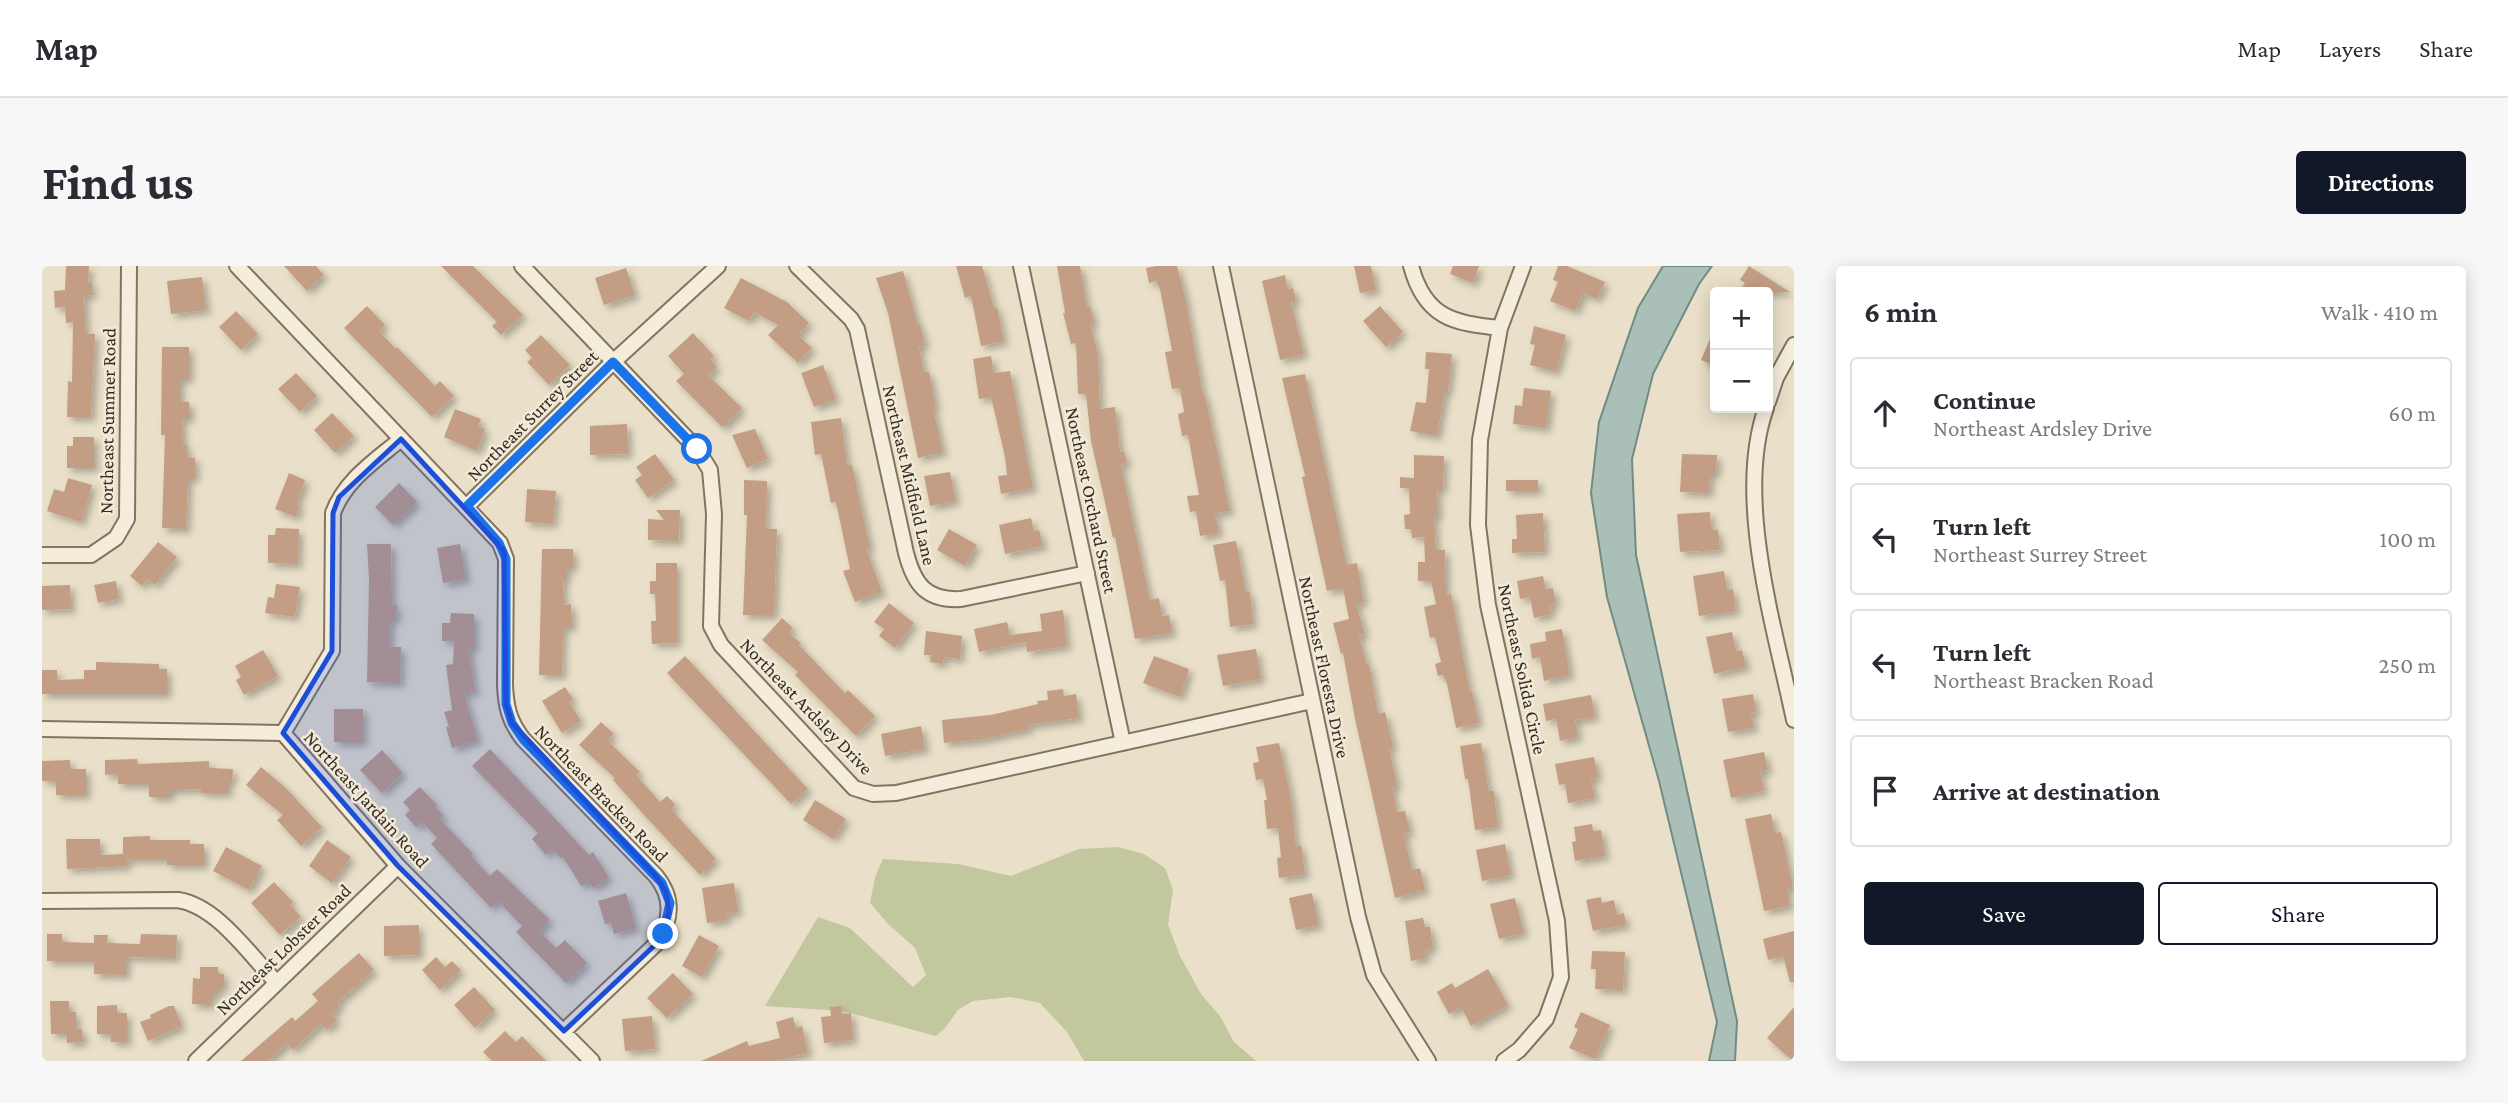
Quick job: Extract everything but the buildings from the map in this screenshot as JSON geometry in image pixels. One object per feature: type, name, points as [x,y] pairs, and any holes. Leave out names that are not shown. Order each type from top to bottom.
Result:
[{"type":"street","name":"Northeast Summer Road","points":[[42,555],[91,555],[116,538],[127,519],[129,266]]},
{"type":"street","name":"Northeast Bracken Road","points":[[237,266],[467,506],[499,543],[506,559],[506,704],[512,723],[523,739],[656,876],[666,892],[670,903],[667,924],[656,944],[564,1031]]},
{"type":"street","name":"Northeast Ardsley Drive","points":[[522,266],[697,449],[710,470],[713,514],[711,626],[721,645],[854,788],[873,794],[896,793],[1312,701]]},
{"type":"street","name":"Northeast Surrey Street","points":[[467,506],[613,362],[718,266]]},
{"type":"street","name":"Northeast Midfield Lane","points":[[797,266],[851,319],[857,329],[910,570],[919,585],[940,597],[961,599],[1087,573]]},
{"type":"street","name":"Northeast Orchard Street","points":[[1021,266],[1123,743]]},
{"type":"street","name":"Northeast Floresta Drive","points":[[1220,266],[1312,701],[1374,975],[1428,1061]]},
{"type":"street","points":[[1411,266],[1428,305],[1461,324],[1500,328]]},
{"type":"street","name":"Northeast Solida Circle","points":[[1504,1061],[1519,1050],[1546,1020],[1561,976],[1557,920],[1488,605],[1478,525],[1480,440],[1500,328],[1522,266]]},
{"type":"street","points":[[1773,387],[1794,345]]},
{"type":"street","points":[[1764,413],[1758,429],[1754,489],[1757,544],[1794,720]]},
{"type":"street","points":[[283,733],[332,651],[333,513],[339,497],[359,474],[401,439]]},
{"type":"street","name":"Northeast Jardain Road","points":[[42,729],[283,733],[398,866],[592,1061]]},
{"type":"street","name":"Northeast Lobster Road","points":[[196,1061],[398,866]]},
{"type":"street","points":[[42,901],[191,902],[212,914],[276,982]]},
{"type":"highlighted area","points":[[401,439],[504,551],[506,704],[512,723],[656,876],[666,892],[669,913],[656,944],[564,1031],[398,866],[283,733],[332,651],[333,513],[339,497]]},
{"type":"green space","points":[[1118,847],[1144,854],[1165,868],[1173,890],[1168,925],[1180,956],[1201,994],[1220,1016],[1234,1042],[1256,1061],[1084,1061],[1067,1032],[1040,1003],[1011,997],[973,1001],[958,1010],[936,1036],[843,1011],[765,1006],[818,917],[850,928],[913,987],[926,975],[915,948],[889,925],[870,903],[875,877],[883,859],[958,864],[1011,876],[1079,849]]},
{"type":"water","points":[[1663,266],[1712,266],[1699,284],[1653,374],[1632,459],[1636,555],[1737,1021],[1735,1061],[1709,1061],[1717,1022],[1659,781],[1607,597],[1591,493],[1599,422],[1638,308]]},
{"type":"route","points":[[663,934],[670,903],[662,883],[523,739],[508,715],[505,685],[506,559],[499,543],[467,506],[613,362],[697,449]]}]
